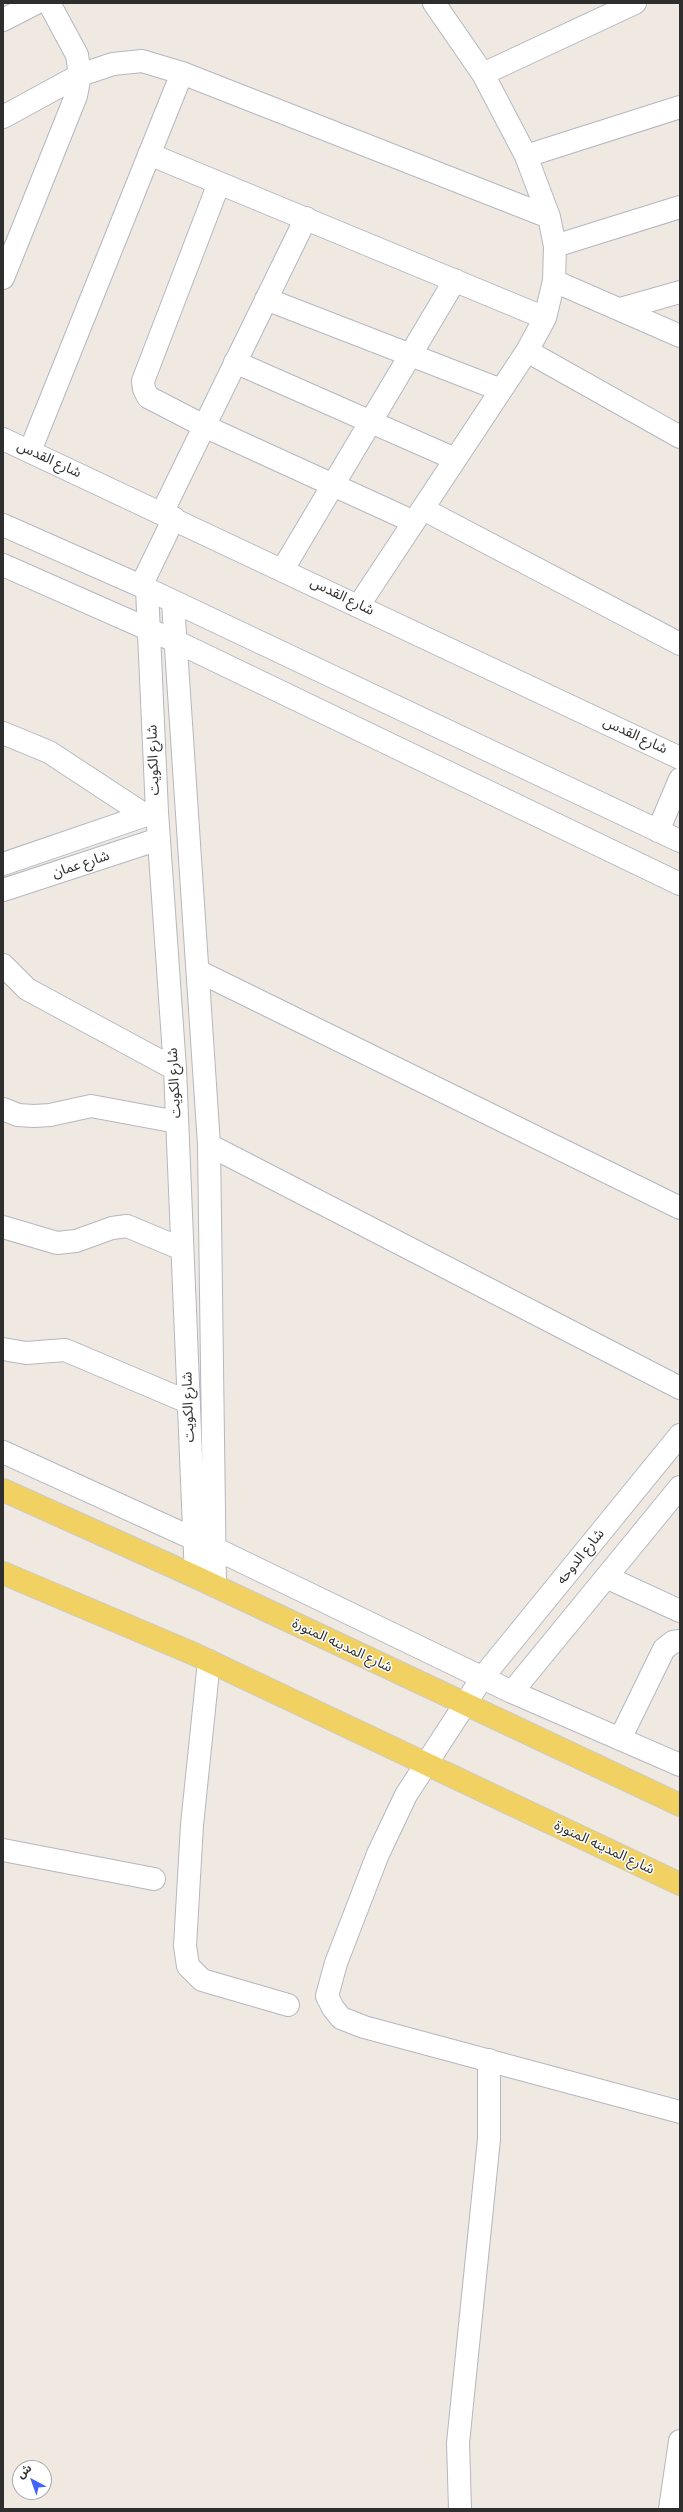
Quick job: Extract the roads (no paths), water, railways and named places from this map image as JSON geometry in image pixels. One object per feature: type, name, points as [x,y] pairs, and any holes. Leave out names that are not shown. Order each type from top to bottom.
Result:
[{"type":"main road","name":"شارع المدينه المنورة","points":[[3,1490],[205,1582],[464,1705],[680,1805]]},
{"type":"main road","name":"شارع المدينه المنورة","points":[[3,1573],[209,1661],[680,1884]]},
{"type":"street","points":[[3,20],[36,3]]},
{"type":"street","points":[[3,278],[67,124],[76,96],[80,75],[77,55],[49,3]]},
{"type":"street","points":[[483,74],[635,3]]},
{"type":"street","points":[[359,606],[527,351],[545,318],[554,281],[555,246],[549,217],[526,156],[483,74],[440,5]]},
{"type":"street","points":[[3,116],[80,75],[127,61],[149,63],[182,73],[549,217]]},
{"type":"street","points":[[30,451],[182,73]]},
{"type":"street","points":[[526,156],[680,107]]},
{"type":"street","points":[[150,154],[545,318]]},
{"type":"street","points":[[219,183],[143,381],[144,390],[148,397],[204,426],[333,485],[418,516],[680,644]]},
{"type":"street","points":[[555,246],[680,207]]},
{"type":"street","points":[[144,588],[168,515],[204,426],[306,218]]},
{"type":"street","points":[[283,569],[455,280]]},
{"type":"street","points":[[554,281],[680,336]]},
{"type":"street","points":[[620,309],[680,292]]},
{"type":"street","points":[[266,300],[502,390]]},
{"type":"street","points":[[527,351],[680,436]]},
{"type":"street","points":[[235,362],[455,459]]},
{"type":"street","name":"شارع القدس","points":[[3,439],[283,569],[680,758]]},
{"type":"street","points":[[3,525],[144,588],[680,841]]},
{"type":"street","points":[[3,565],[175,641],[680,884]]},
{"type":"street","name":"شارع الكويت","points":[[144,588],[149,629],[151,813],[159,839],[174,1060],[194,1539],[205,1582]]},
{"type":"street","name":"شارع الكويت","points":[[173,603],[204,1048],[209,1145],[214,1548],[205,1582]]},
{"type":"street","points":[[3,733],[49,752],[151,813]]},
{"type":"street","points":[[658,831],[680,778]]},
{"type":"street","name":"شارع عمان","points":[[3,864],[151,813]]},
{"type":"street","name":"شارع عمان","points":[[3,890],[159,839]]},
{"type":"street","points":[[3,965],[27,989],[174,1060],[204,1048]]},
{"type":"street","points":[[198,971],[680,1208]]},
{"type":"street","points":[[3,1109],[18,1115],[34,1116],[50,1115],[91,1106],[177,1122]]},
{"type":"street","points":[[209,1145],[680,1388]]},
{"type":"street","points":[[3,1227],[57,1243],[76,1241],[112,1228],[127,1226],[182,1249]]},
{"type":"street","points":[[3,1349],[26,1353],[65,1350],[188,1402]]},
{"type":"street","name":"شارع الدوحه","points":[[489,2060],[364,2027],[341,2018],[333,2008],[327,1996],[336,1963],[378,1854],[395,1815],[426,1763],[482,1678],[680,1435]]},
{"type":"street","points":[[3,1452],[214,1548],[512,1692],[680,1765]]},
{"type":"street","points":[[512,1692],[679,1491]]},
{"type":"street","points":[[606,1577],[680,1611]]},
{"type":"street","points":[[620,1739],[664,1649],[673,1642],[680,1641]]},
{"type":"street","points":[[209,1661],[192,1825],[185,1946],[188,1966],[202,1980],[288,2005]]},
{"type":"street","points":[[3,1850],[154,1879]]},
{"type":"street","points":[[460,2509],[458,2443],[488,2139],[489,2060],[680,2112]]},
{"type":"street","points":[[670,2509],[680,2441]]}]
